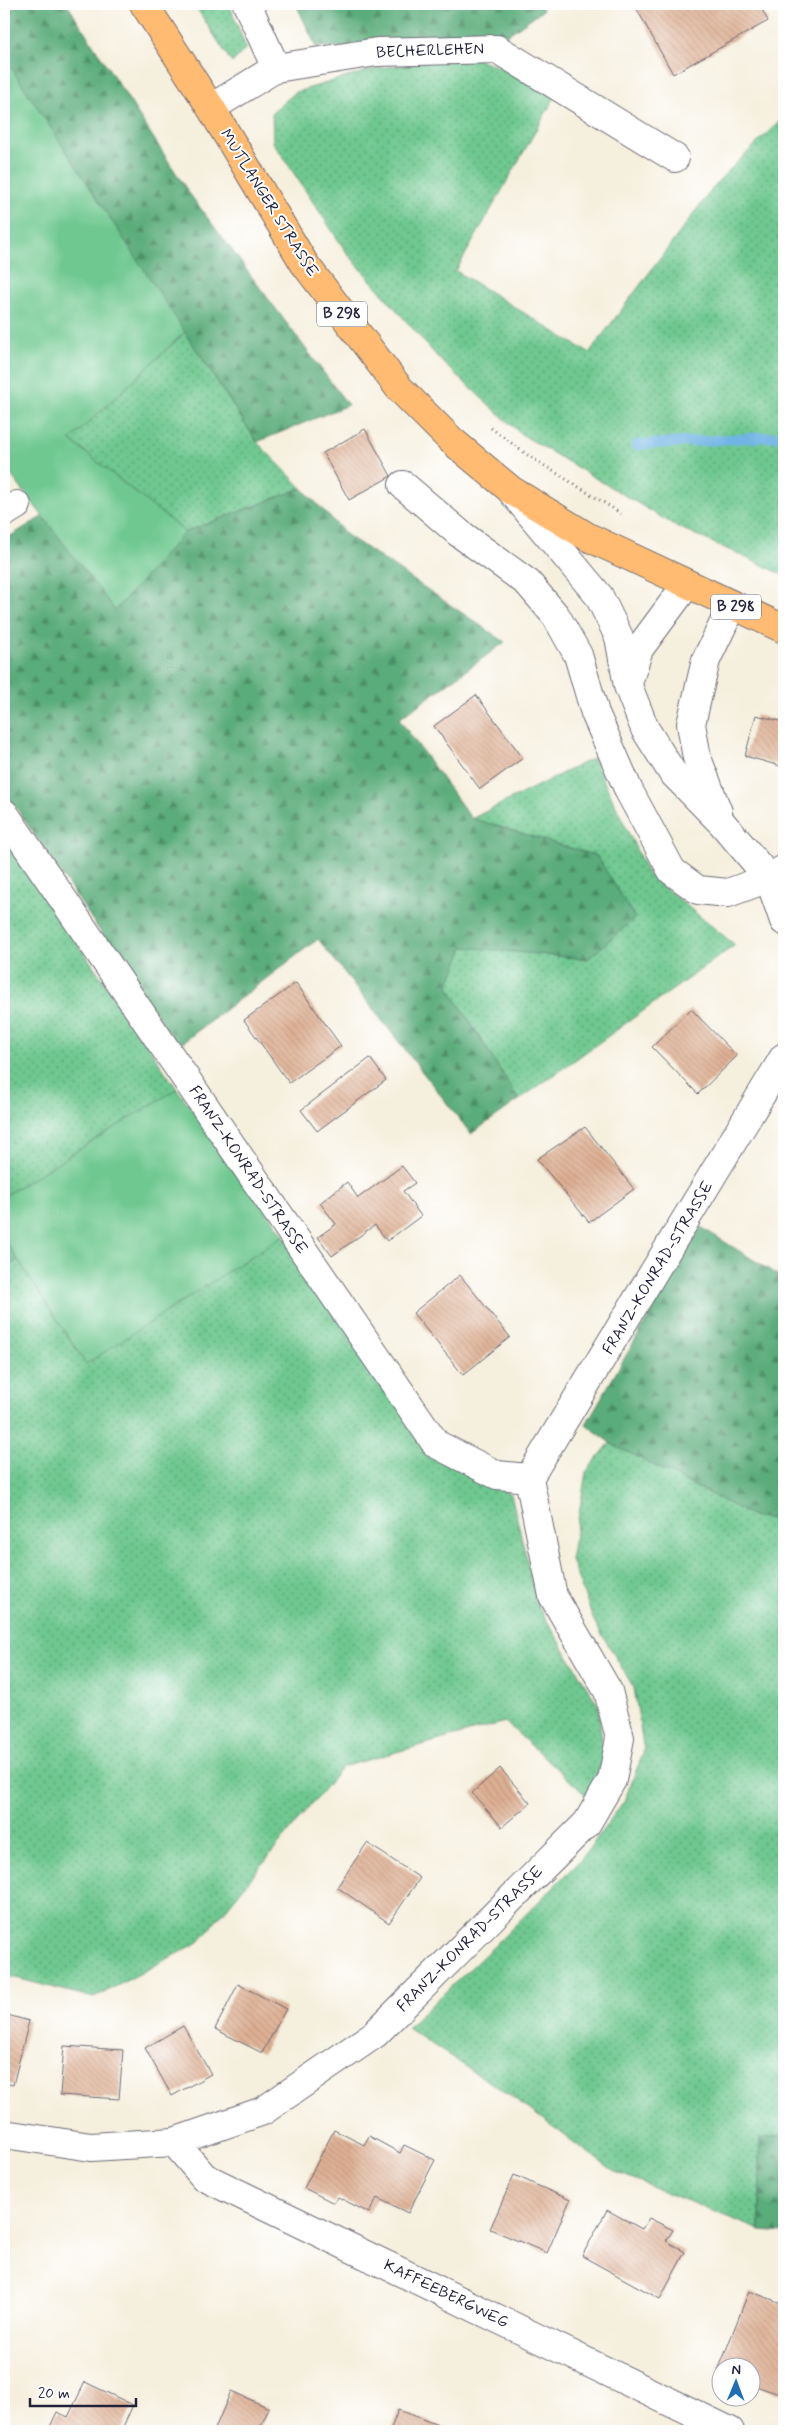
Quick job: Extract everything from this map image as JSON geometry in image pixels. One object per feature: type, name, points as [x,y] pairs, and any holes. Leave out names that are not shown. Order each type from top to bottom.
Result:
[{"type":"main road","name":"MUTLANGER STRASSE","points":[[144,4],[211,108],[304,263],[399,388],[451,440],[511,490],[588,537],[784,629]]},
{"type":"street","points":[[247,4],[276,68]]},
{"type":"street","name":"BECHERLEHEN","points":[[211,108],[276,68],[377,52],[497,49],[675,158]]},
{"type":"street","points":[[403,485],[459,533],[528,583],[556,616],[578,655],[595,713],[629,791],[672,871],[698,890],[728,893],[776,873]]},
{"type":"street","points":[[511,490],[599,596],[619,637],[628,686],[645,729],[672,772],[722,823],[776,873],[784,921]]},
{"type":"street","points":[[628,686],[639,649],[688,584]]},
{"type":"street","points":[[722,823],[697,758],[691,724],[706,660],[732,606]]},
{"type":"street","name":"FRANZ-KONRAD-STRASSE","points":[[4,813],[436,1444],[497,1475],[530,1478]]},
{"type":"street","name":"FRANZ-KONRAD-STRASSE","points":[[4,2134],[91,2147],[174,2142],[263,2111],[375,2034],[587,1823],[612,1780],[620,1738],[608,1690],[553,1596],[530,1478],[784,1057]]},
{"type":"street","name":"KAFFEEBERGWEG","points":[[174,2142],[204,2177],[730,2431]]},
{"type":"path","points":[[486,424],[529,456],[605,506],[623,515]]},
{"type":"green space","points":[[4,4],[67,4],[189,193],[348,405],[257,442],[4,57]]},
{"type":"green space","points":[[194,4],[229,4],[246,48],[232,63]]},
{"type":"green space","points":[[296,4],[540,4],[543,10],[490,47],[316,47]]},
{"type":"green space","points":[[467,56],[518,73],[556,95],[456,271],[589,353],[719,180],[784,117],[784,575],[676,526],[521,434],[440,360],[347,253],[273,142],[272,112],[296,92],[374,69]]},
{"type":"green space","points":[[4,57],[185,332],[70,440],[185,532],[115,610],[4,466]]},
{"type":"green space","points":[[185,332],[257,442],[302,488],[185,532],[70,440]]},
{"type":"green space","points":[[302,488],[347,535],[505,642],[399,719],[471,818],[597,856],[635,918],[588,959],[464,947],[448,987],[519,1100],[471,1134],[318,939],[178,1046],[4,790],[4,540],[43,516],[115,609],[185,532]]},
{"type":"green space","points":[[593,758],[648,874],[735,945],[519,1100],[448,987],[464,946],[588,959],[597,856],[471,819]]},
{"type":"green space","points":[[4,835],[177,1089],[4,1196]]},
{"type":"green space","points":[[177,1089],[284,1235],[86,1364],[4,1238],[4,1196]]},
{"type":"green space","points":[[701,1227],[784,1279],[784,1520],[755,1517],[610,1443],[586,1424]]},
{"type":"green space","points":[[284,1235],[450,1460],[511,1494],[538,1606],[598,1705],[604,1759],[587,1796],[505,1722],[342,1767],[199,1942],[94,1998],[4,1975],[4,1269],[18,1260],[86,1363]]},
{"type":"green space","points":[[4,1238],[18,1260],[4,1269]]},
{"type":"green space","points":[[610,1443],[755,1517],[784,1520],[784,2135],[760,2138],[760,2230],[613,2171],[511,2096],[407,2028],[493,1947],[583,1857],[624,1801],[644,1751],[634,1688],[594,1621],[571,1560],[586,1472]]},
{"type":"green space","points":[[784,2135],[784,2232],[760,2230],[760,2138]]},
{"type":"building","points":[[634,4],[759,4],[768,21],[673,74]]},
{"type":"building","points":[[365,429],[391,476],[349,500],[323,453]]},
{"type":"building","points":[[476,695],[523,758],[480,789],[434,726]]},
{"type":"building","points":[[756,715],[784,722],[784,767],[745,756]]},
{"type":"building","points":[[296,983],[341,1046],[289,1083],[244,1020]]},
{"type":"building","points":[[691,1009],[737,1056],[698,1094],[652,1047]]},
{"type":"building","points":[[370,1058],[386,1080],[317,1131],[301,1110]]},
{"type":"building","points":[[585,1127],[634,1189],[589,1222],[537,1159]]},
{"type":"building","points":[[402,1166],[415,1183],[403,1191],[421,1216],[387,1241],[375,1225],[332,1256],[318,1237],[336,1224],[320,1203],[347,1182],[358,1198]]},
{"type":"building","points":[[460,1275],[510,1337],[463,1375],[413,1313]]},
{"type":"building","points":[[500,1768],[530,1803],[502,1827],[472,1793]]},
{"type":"building","points":[[367,1843],[420,1878],[389,1923],[337,1887]]},
{"type":"building","points":[[238,1984],[286,2009],[262,2053],[215,2029]]},
{"type":"building","points":[[4,2014],[29,2021],[13,2085],[4,2083]]},
{"type":"building","points":[[183,2026],[211,2074],[172,2096],[145,2048]]},
{"type":"building","points":[[64,2046],[123,2050],[119,2099],[60,2095]]},
{"type":"building","points":[[334,2130],[364,2145],[369,2136],[400,2153],[404,2145],[435,2160],[408,2213],[377,2198],[369,2213],[338,2197],[334,2203],[304,2188]]},
{"type":"building","points":[[514,2175],[570,2200],[547,2253],[490,2229]]},
{"type":"building","points":[[607,2210],[642,2229],[649,2218],[673,2230],[666,2241],[685,2252],[660,2299],[582,2256]]},
{"type":"building","points":[[749,2291],[784,2304],[784,2380],[779,2394],[760,2387],[760,2358],[723,2358]]},
{"type":"building","points":[[85,2382],[133,2405],[121,2431],[48,2431],[57,2412],[68,2417]]},
{"type":"building","points":[[231,2391],[269,2408],[261,2426],[274,2431],[214,2431]]},
{"type":"building","points":[[398,2410],[454,2431],[390,2431]]},
{"type":"waterway","points":[[636,445],[784,436]]}]
